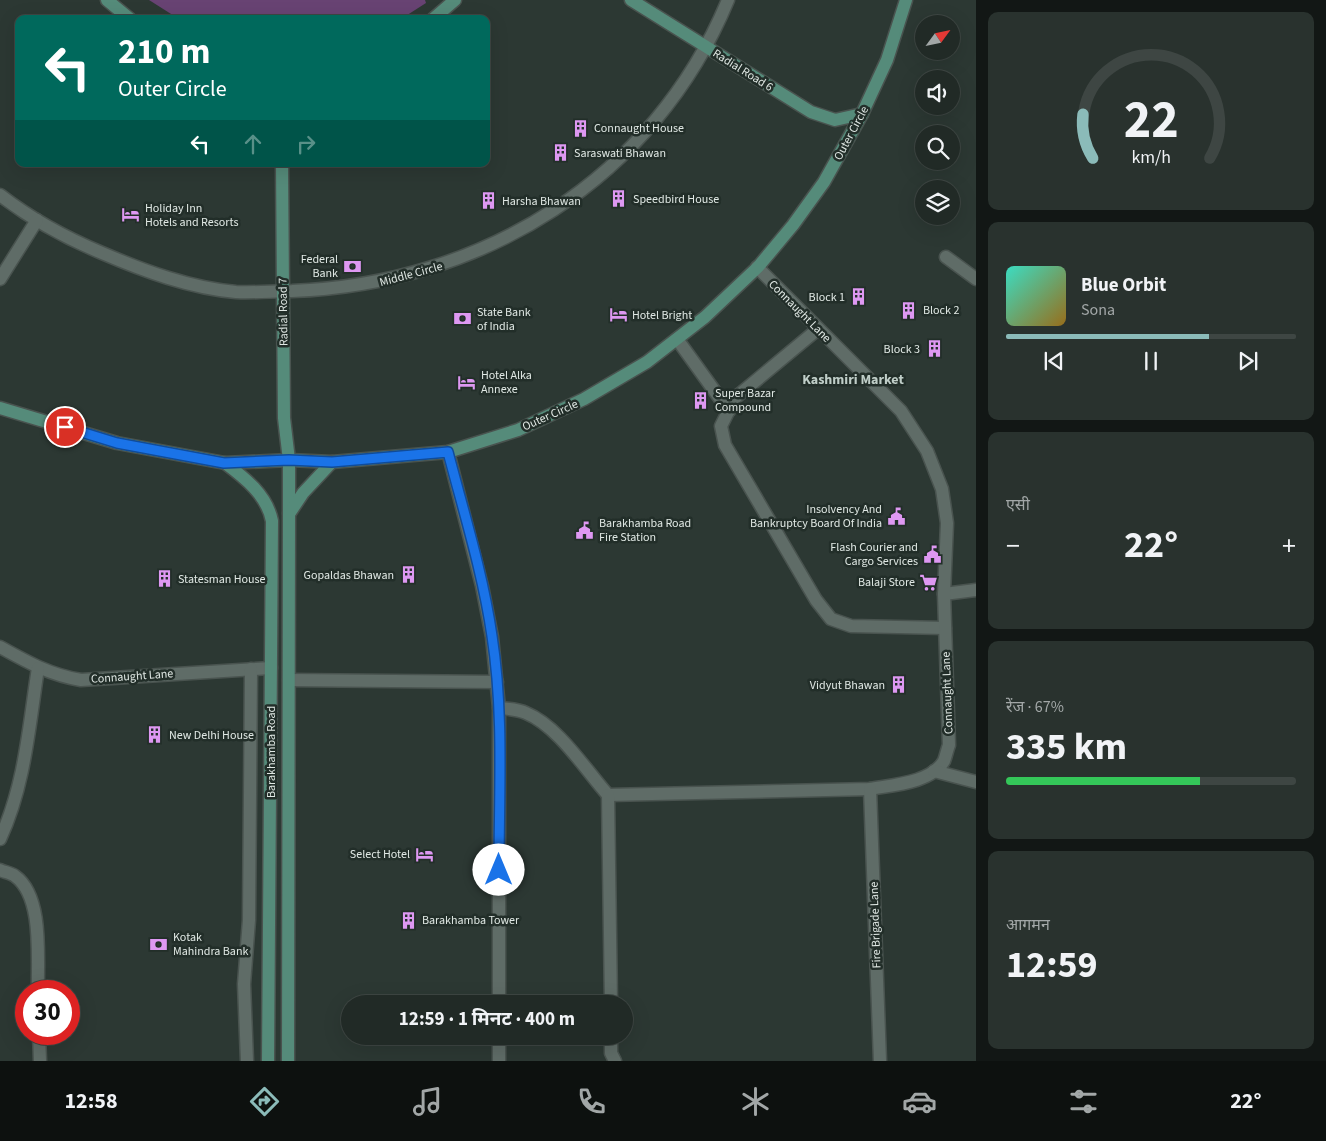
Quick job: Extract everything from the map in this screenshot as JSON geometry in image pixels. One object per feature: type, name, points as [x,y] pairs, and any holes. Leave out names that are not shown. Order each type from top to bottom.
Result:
[{"type":"main road","points":[[107,0],[125,15]]},
{"type":"main road","points":[[438,15],[455,0]]},
{"type":"main road","name":"Radial Road 6","points":[[631,0],[819,116],[835,120],[862,114]]},
{"type":"main road","name":"Outer Circle","points":[[0,408],[117,443],[224,463],[289,460],[332,462],[448,452],[518,430],[584,399],[647,362],[705,318],[757,268],[793,226],[824,182],[862,114],[887,60],[906,0]]},
{"type":"main road","name":"Radial Road 7","points":[[282,167],[284,418],[289,460],[289,514]]},
{"type":"main road","points":[[289,514],[302,494],[332,462]]},
{"type":"main road","name":"Barakhamba Road","points":[[224,463],[243,477],[265,500],[271,514],[271,859],[268,1061]]},
{"type":"main road","name":"Barakhamba Road","points":[[288,1061],[289,514]]},
{"type":"street","name":"Middle Circle","points":[[0,195],[37,220],[79,243],[156,274],[236,292],[333,289],[410,276],[451,263],[490,247],[528,227],[564,204],[597,178],[628,149],[663,109],[705,47],[728,0]]},
{"type":"street","points":[[0,279],[37,220]]},
{"type":"street","points":[[946,257],[976,279]]},
{"type":"street","name":"Connaught Lane","points":[[757,268],[901,411],[927,451],[942,489],[947,523],[944,594],[949,745],[944,761],[934,771]]},
{"type":"street","points":[[818,329],[735,398],[721,426],[725,445],[816,600],[831,619],[851,626],[945,628]]},
{"type":"street","points":[[677,339],[729,411]]},
{"type":"street","points":[[448,452],[482,586],[492,637],[497,682],[499,708],[499,995]]},
{"type":"street","points":[[944,594],[976,590]]},
{"type":"street","name":"Connaught Lane","points":[[0,647],[38,668],[59,676],[80,680],[271,668]]},
{"type":"street","points":[[0,839],[11,816],[20,782],[38,668]]},
{"type":"street","points":[[246,1061],[244,984],[249,920],[251,669]]},
{"type":"street","points":[[289,680],[497,682]]},
{"type":"street","points":[[499,708],[524,712],[539,719],[556,734],[608,795],[611,995]]},
{"type":"street","points":[[608,795],[870,789],[909,781],[934,771],[976,782]]},
{"type":"street","name":"Fire Brigade Lane","points":[[870,789],[880,1061]]},
{"type":"street","points":[[248,860],[271,859]]},
{"type":"street","points":[[0,870],[15,876],[29,893],[35,914],[38,980]]},
{"type":"street","points":[[39,1045],[40,1061]]},
{"type":"street","points":[[499,1045],[499,1061]]},
{"type":"street","points":[[612,1045],[615,1061]]},
{"type":"shaded area","points":[[149,0],[425,0],[426,3],[407,15],[173,15]]},
{"type":"place","name":"Connaught House","points":[[580,128]]},
{"type":"place","name":"Saraswati Bhawan","points":[[560,153]]},
{"type":"place","name":"Speedbird House","points":[[619,199]]},
{"type":"place","name":"Harsha Bhawan","points":[[488,201]]},
{"type":"place","name":"Holiday Inn Hotels and Resorts","points":[[131,215]]},
{"type":"place","name":"Federal Bank","points":[[352,266]]},
{"type":"place","name":"Block 1","points":[[859,297]]},
{"type":"place","name":"Block 2","points":[[909,310]]},
{"type":"place","name":"Hotel Bright","points":[[618,315]]},
{"type":"place","name":"State Bank of India","points":[[463,319]]},
{"type":"place","name":"Block 3","points":[[934,349]]},
{"type":"place","name":"Hotel Alka Annexe","points":[[467,382]]},
{"type":"place","name":"Super Bazar Compound","points":[[701,400]]},
{"type":"place","name":"Insolvency And Bankruptcy Board Of India","points":[[896,516]]},
{"type":"place","name":"Barakhamba Road Fire Station","points":[[585,530]]},
{"type":"place","name":"Flash Courier and Cargo Services","points":[[932,554]]},
{"type":"place","name":"Gopaldas Bhawan","points":[[408,575]]},
{"type":"place","name":"Statesman House","points":[[164,579]]},
{"type":"place","name":"Balaji Store","points":[[929,582]]},
{"type":"place","name":"Vidyut Bhawan","points":[[899,685]]},
{"type":"place","name":"New Delhi House","points":[[155,735]]},
{"type":"place","name":"Select Hotel","points":[[424,854]]},
{"type":"place","name":"Barakhamba Tower","points":[[408,920]]},
{"type":"place","name":"Kotak Mahindra Bank","points":[[159,944]]},
{"type":"district","name":"Kashmiri Market","points":[[853,379]]},
{"type":"route","points":[[65,427],[117,443],[224,463],[289,460],[332,462],[448,452],[482,586],[492,637],[499,708],[499,870]]}]
